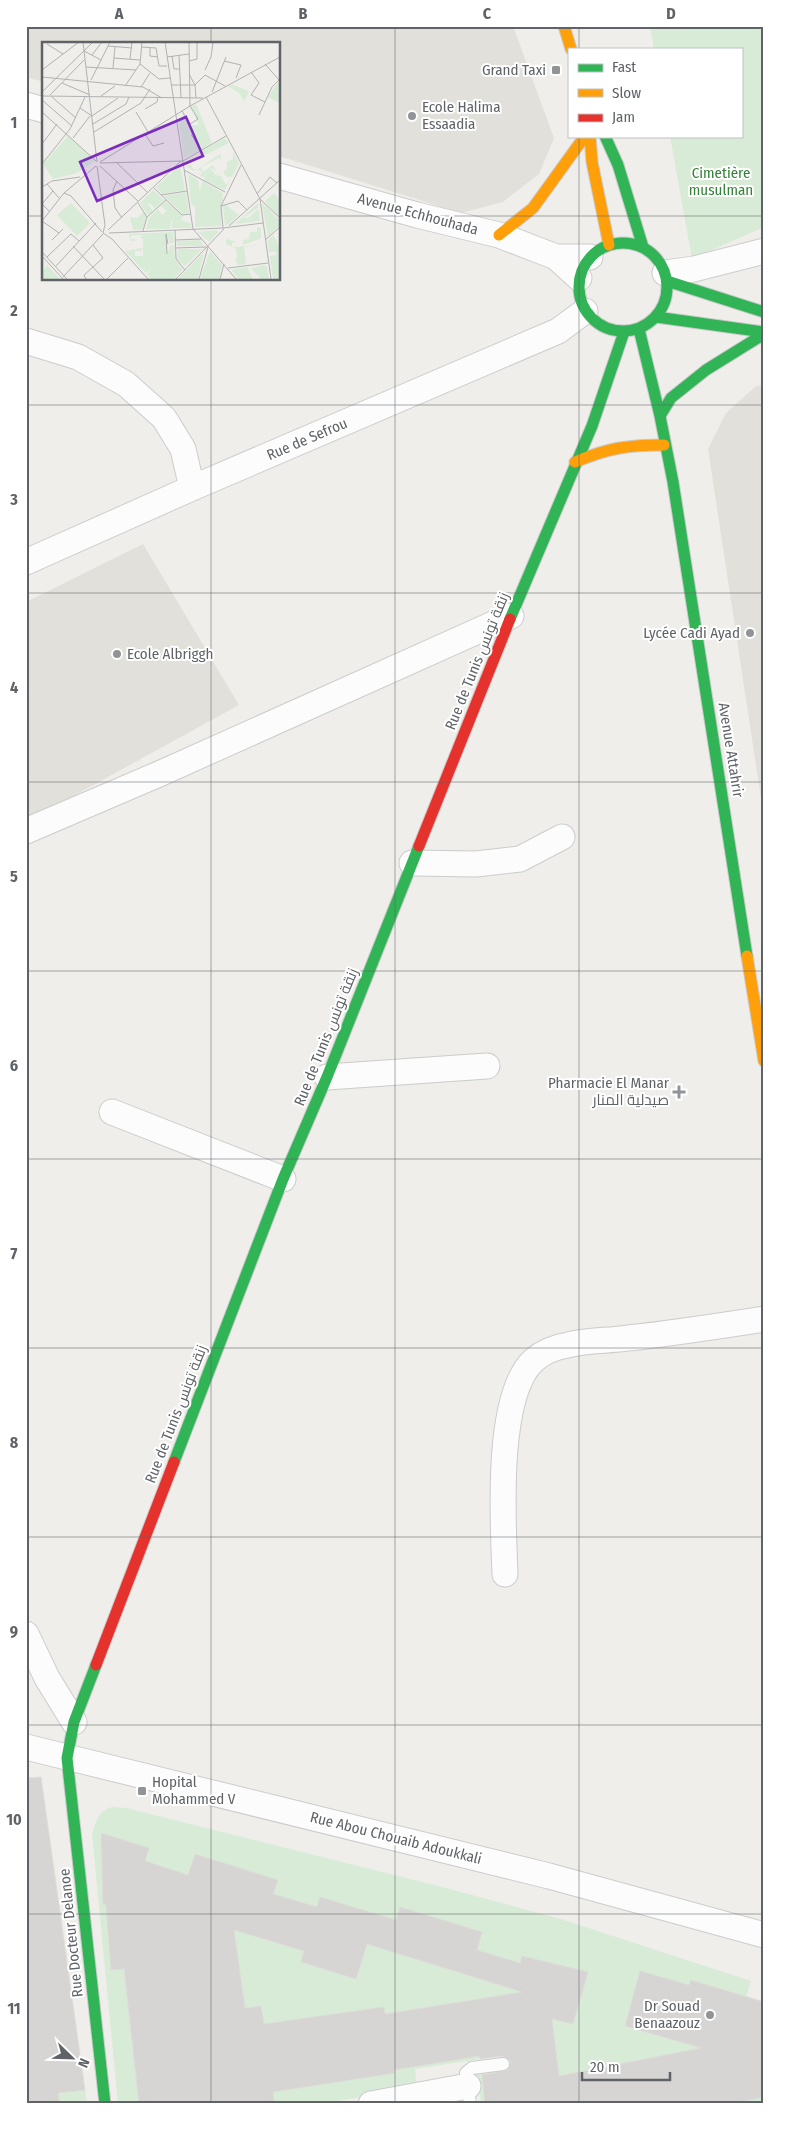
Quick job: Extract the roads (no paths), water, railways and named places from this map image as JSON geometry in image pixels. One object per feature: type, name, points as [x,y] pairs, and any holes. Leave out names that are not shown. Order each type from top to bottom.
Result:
[{"type":"street","points":[[564,26],[571,48]]},
{"type":"street","points":[[26,105],[42,109]]},
{"type":"street","points":[[499,235],[533,208],[584,138]]},
{"type":"street","points":[[590,138],[593,260],[578,289],[585,311],[602,326],[624,332],[639,329],[656,317],[663,306],[666,294],[666,277],[660,263],[652,254],[632,243],[620,242],[593,260]]},
{"type":"street","points":[[606,138],[618,165],[643,248]]},
{"type":"street","name":"Avenue Echhouhada","points":[[280,176],[417,215],[499,235],[556,257],[593,260]]},
{"type":"street","points":[[666,277],[764,251]]},
{"type":"street","points":[[666,277],[764,312]]},
{"type":"street","name":"Rue de Sefrou","points":[[26,562],[192,488],[558,331],[585,311]]},
{"type":"street","points":[[656,317],[764,333]]},
{"type":"street","name":"Avenue Attahrir","points":[[639,329],[660,416],[664,445],[673,482],[764,1061]]},
{"type":"street","name":"Rue de Tunis زنقة تونس","points":[[67,1758],[74,1722],[283,1179],[327,1078],[511,616],[575,462],[592,426],[624,332]]},
{"type":"street","points":[[660,416],[671,398],[706,370],[764,333]]},
{"type":"street","points":[[26,341],[78,357],[126,384],[164,418],[183,449],[192,488]]},
{"type":"street","points":[[575,462],[602,451],[631,445],[664,445]]},
{"type":"street","points":[[26,831],[159,774],[511,616]]},
{"type":"street","points":[[412,863],[476,864],[520,859],[562,837]]},
{"type":"street","points":[[327,1078],[487,1066]]},
{"type":"street","points":[[112,1112],[283,1179]]},
{"type":"street","points":[[505,1574],[502,1514],[510,1410],[522,1376],[533,1361],[545,1352],[569,1344],[630,1338],[764,1319]]},
{"type":"street","points":[[26,1634],[47,1678],[74,1722]]},
{"type":"street","name":"Rue Abou Chouaib Adoukkali","points":[[26,1747],[549,1876],[764,1935]]},
{"type":"street","name":"Rue Docteur Delanoe","points":[[67,1758],[105,2104]]},
{"type":"street","points":[[370,2104],[469,2095]]},
{"type":"lane","points":[[469,2095],[466,2073],[472,2068],[503,2064]]},
{"type":"place","name":"Grand Taxi","points":[[556,70]]},
{"type":"place","name":"Ecole Halima Essaadia","points":[[412,116]]},
{"type":"place","name":"Lycée Cadi Ayad","points":[[750,633]]},
{"type":"place","name":"Ecole Albriggh","points":[[117,654]]},
{"type":"place","name":"Pharmacie El Manar صيدلية المنار","points":[[679,1092]]},
{"type":"place","name":"Hopital Mohammed V","points":[[142,1791]]},
{"type":"place","name":"Dr Souad Benaazouz","points":[[710,2015]]},
{"type":"park label","name":"Cimetière musulman","points":[[721,182]]}]
